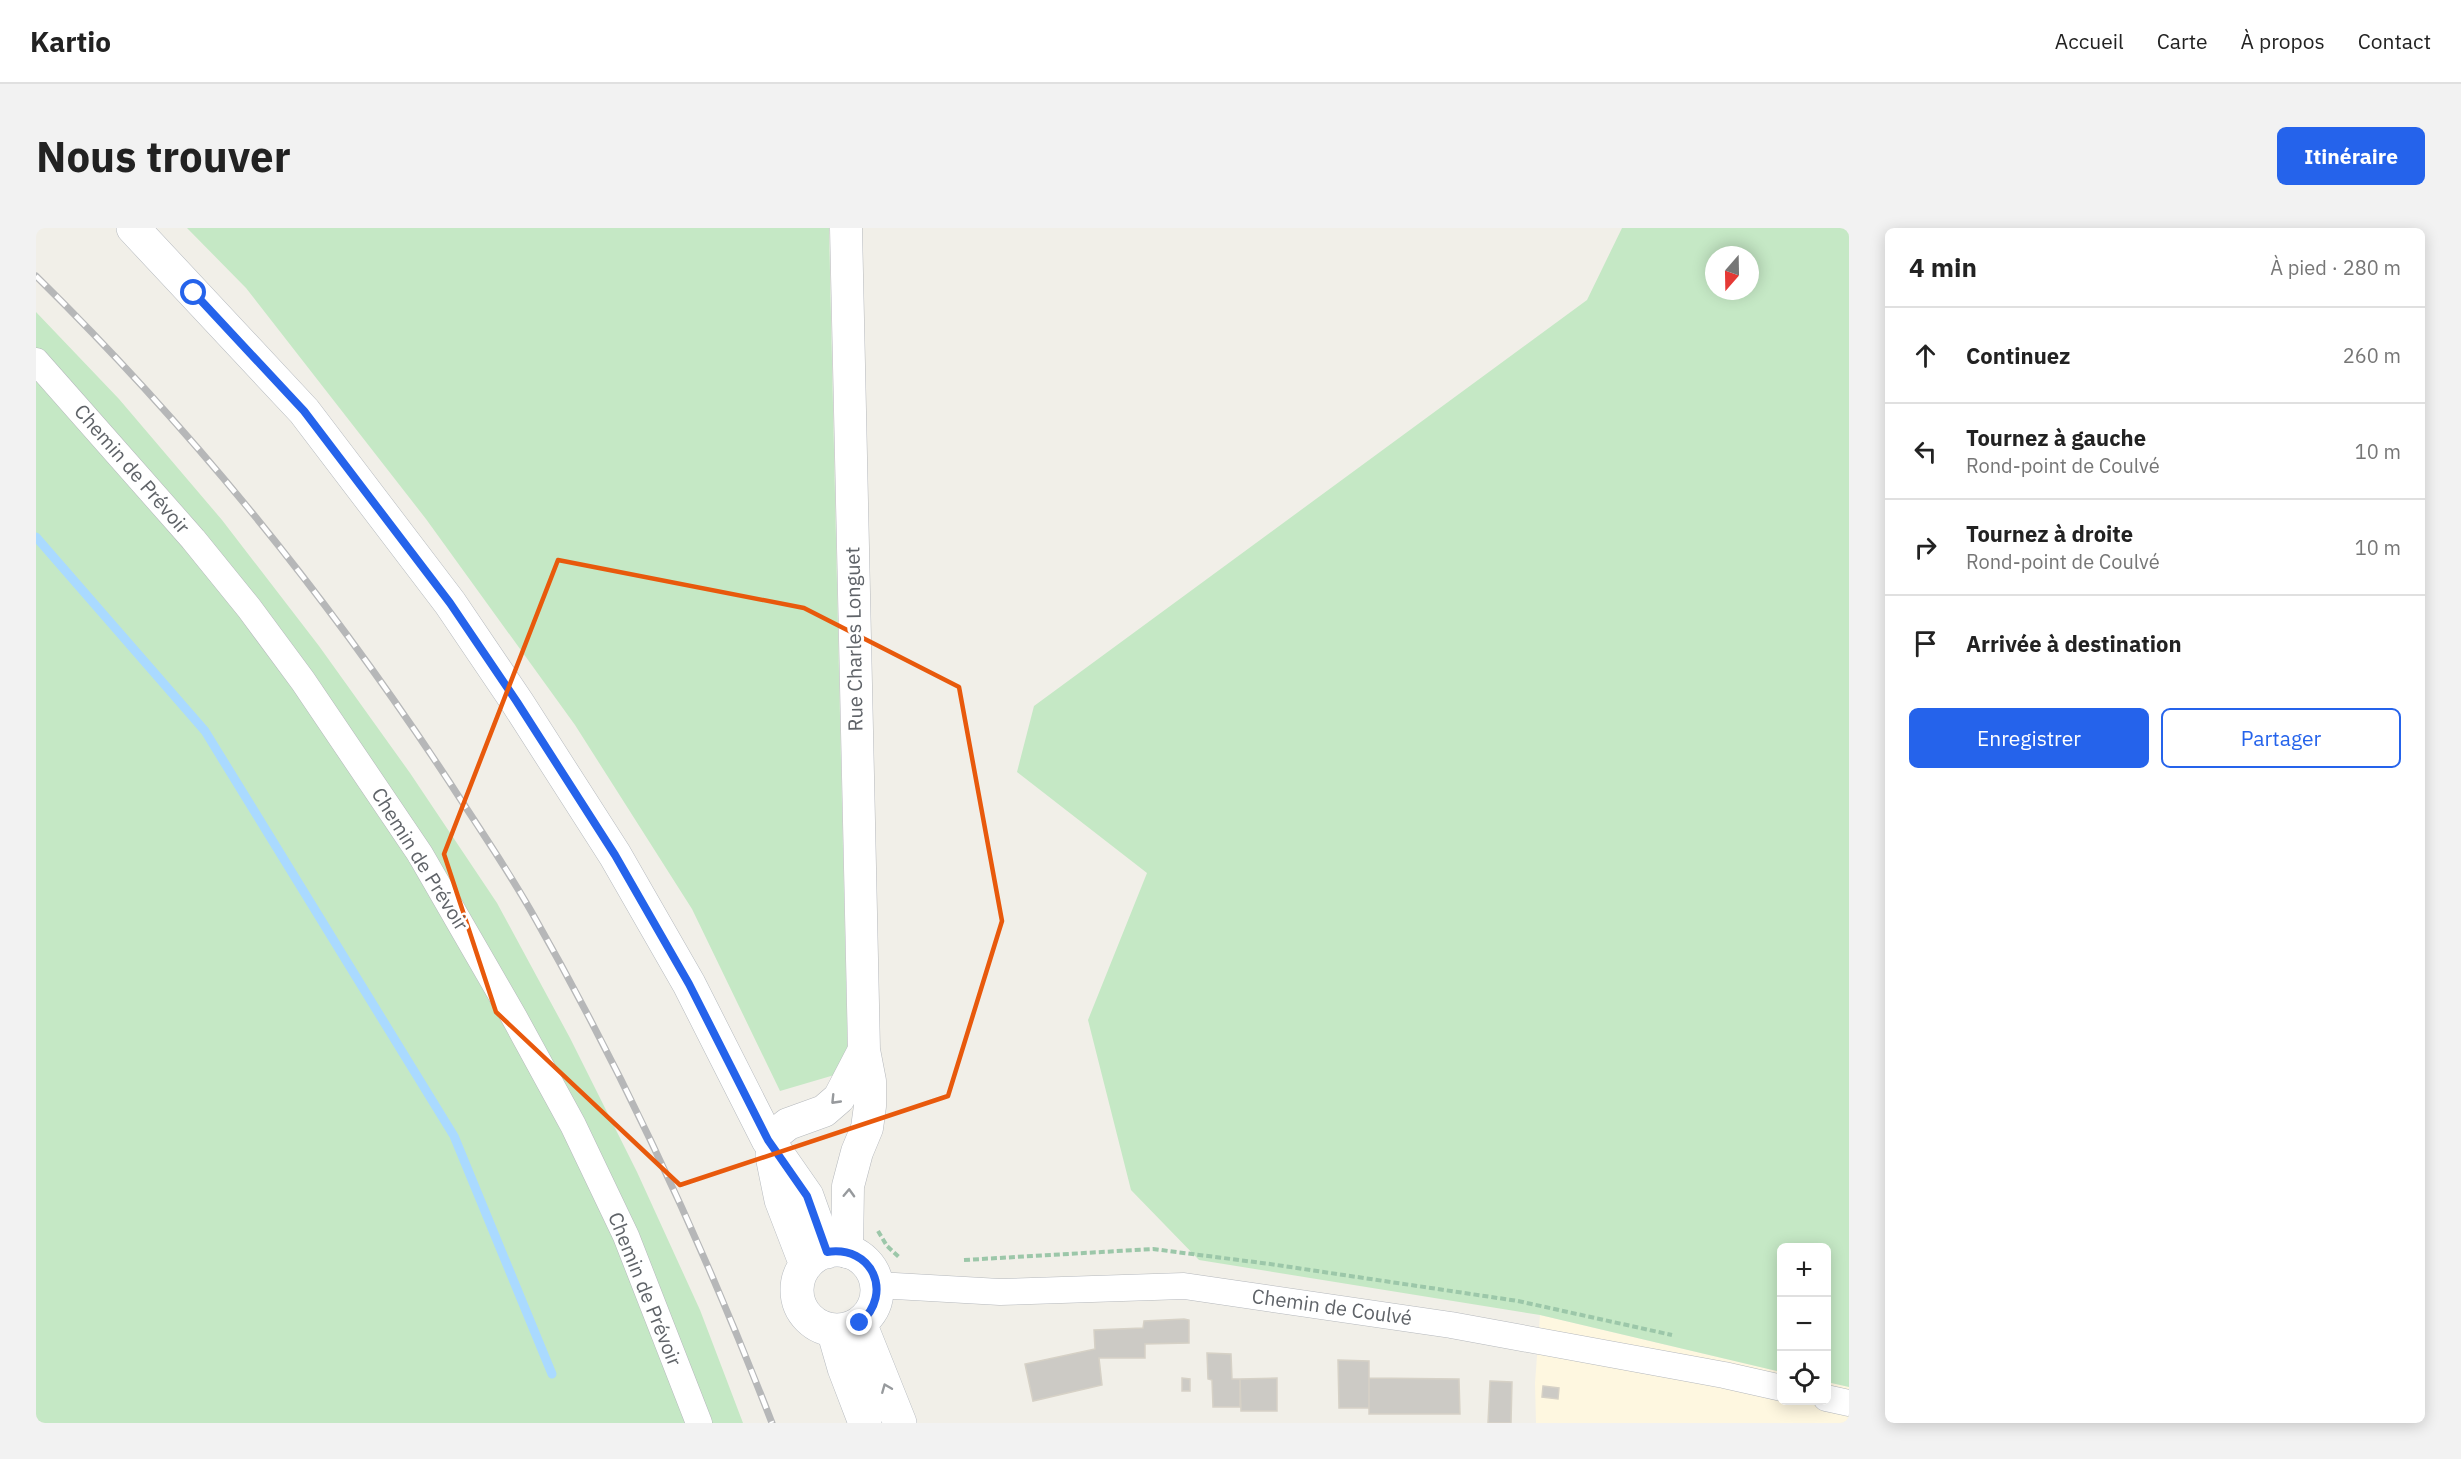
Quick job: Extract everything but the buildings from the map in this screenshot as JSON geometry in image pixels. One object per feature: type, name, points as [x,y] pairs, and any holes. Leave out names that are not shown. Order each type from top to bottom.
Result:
[{"type":"main road","points":[[133,228],[304,411],[450,603],[517,702],[615,855],[689,984],[768,1140],[781,1200],[827,1256]]},
{"type":"main road","points":[[827,1256],[858,1256],[874,1274],[877,1285],[874,1306],[847,1326],[821,1327],[803,1311],[798,1299],[797,1287],[800,1275],[827,1256]]},
{"type":"main road","points":[[847,1326],[844,1368],[865,1423]]},
{"type":"main road","points":[[847,1326],[900,1423]]},
{"type":"street","name":"Rue Charles Longuet","points":[[827,1256],[857,1152],[867,1128],[870,1106],[870,1081],[864,1050],[846,228]]},
{"type":"street","name":"Chemin de Prévoir","points":[[36,362],[193,539],[249,608],[303,681],[420,854],[573,1125],[626,1236],[699,1423]]},
{"type":"street","name":"Rue Charles Longuet","points":[[768,1140],[788,1124],[824,1111],[839,1098],[864,1050]]},
{"type":"street","name":"Chemin de Coulvé","points":[[877,1285],[1000,1292],[1184,1286],[1451,1324],[1777,1387]]},
{"type":"street","points":[[1831,1399],[1849,1403]]},
{"type":"highlighted area","points":[[558,560],[804,608],[959,687],[1002,921],[948,1096],[680,1185],[496,1012],[444,854]]},
{"type":"shaded area","points":[[1540,1315],[1777,1371],[1777,1405],[1831,1405],[1831,1383],[1849,1387],[1849,1423],[1536,1423],[1535,1383]]},
{"type":"green space","points":[[187,228],[829,228],[848,1071],[780,1091],[692,909],[575,725],[426,519],[246,288]]},
{"type":"green space","points":[[1622,228],[1849,228],[1849,1387],[1831,1383],[1831,1243],[1777,1243],[1777,1371],[1540,1315],[1199,1260],[1131,1190],[1088,1020],[1147,873],[1017,772],[1034,706],[1587,300]]},
{"type":"green space","points":[[36,312],[119,399],[222,520],[319,646],[410,773],[497,903],[570,1038],[637,1172],[700,1310],[743,1423],[36,1423]]},
{"type":"waterway","points":[[36,537],[205,731],[454,1136],[552,1374]]},
{"type":"railway","points":[[36,276],[150,394],[256,518],[357,648],[491,846],[566,973],[631,1099],[691,1227],[772,1423]]},
{"type":"route","points":[[194,293],[304,411],[450,603],[517,702],[615,855],[689,984],[768,1140],[807,1196],[827,1252],[837,1250],[858,1256],[874,1274],[877,1296],[868,1316],[860,1323]]}]
